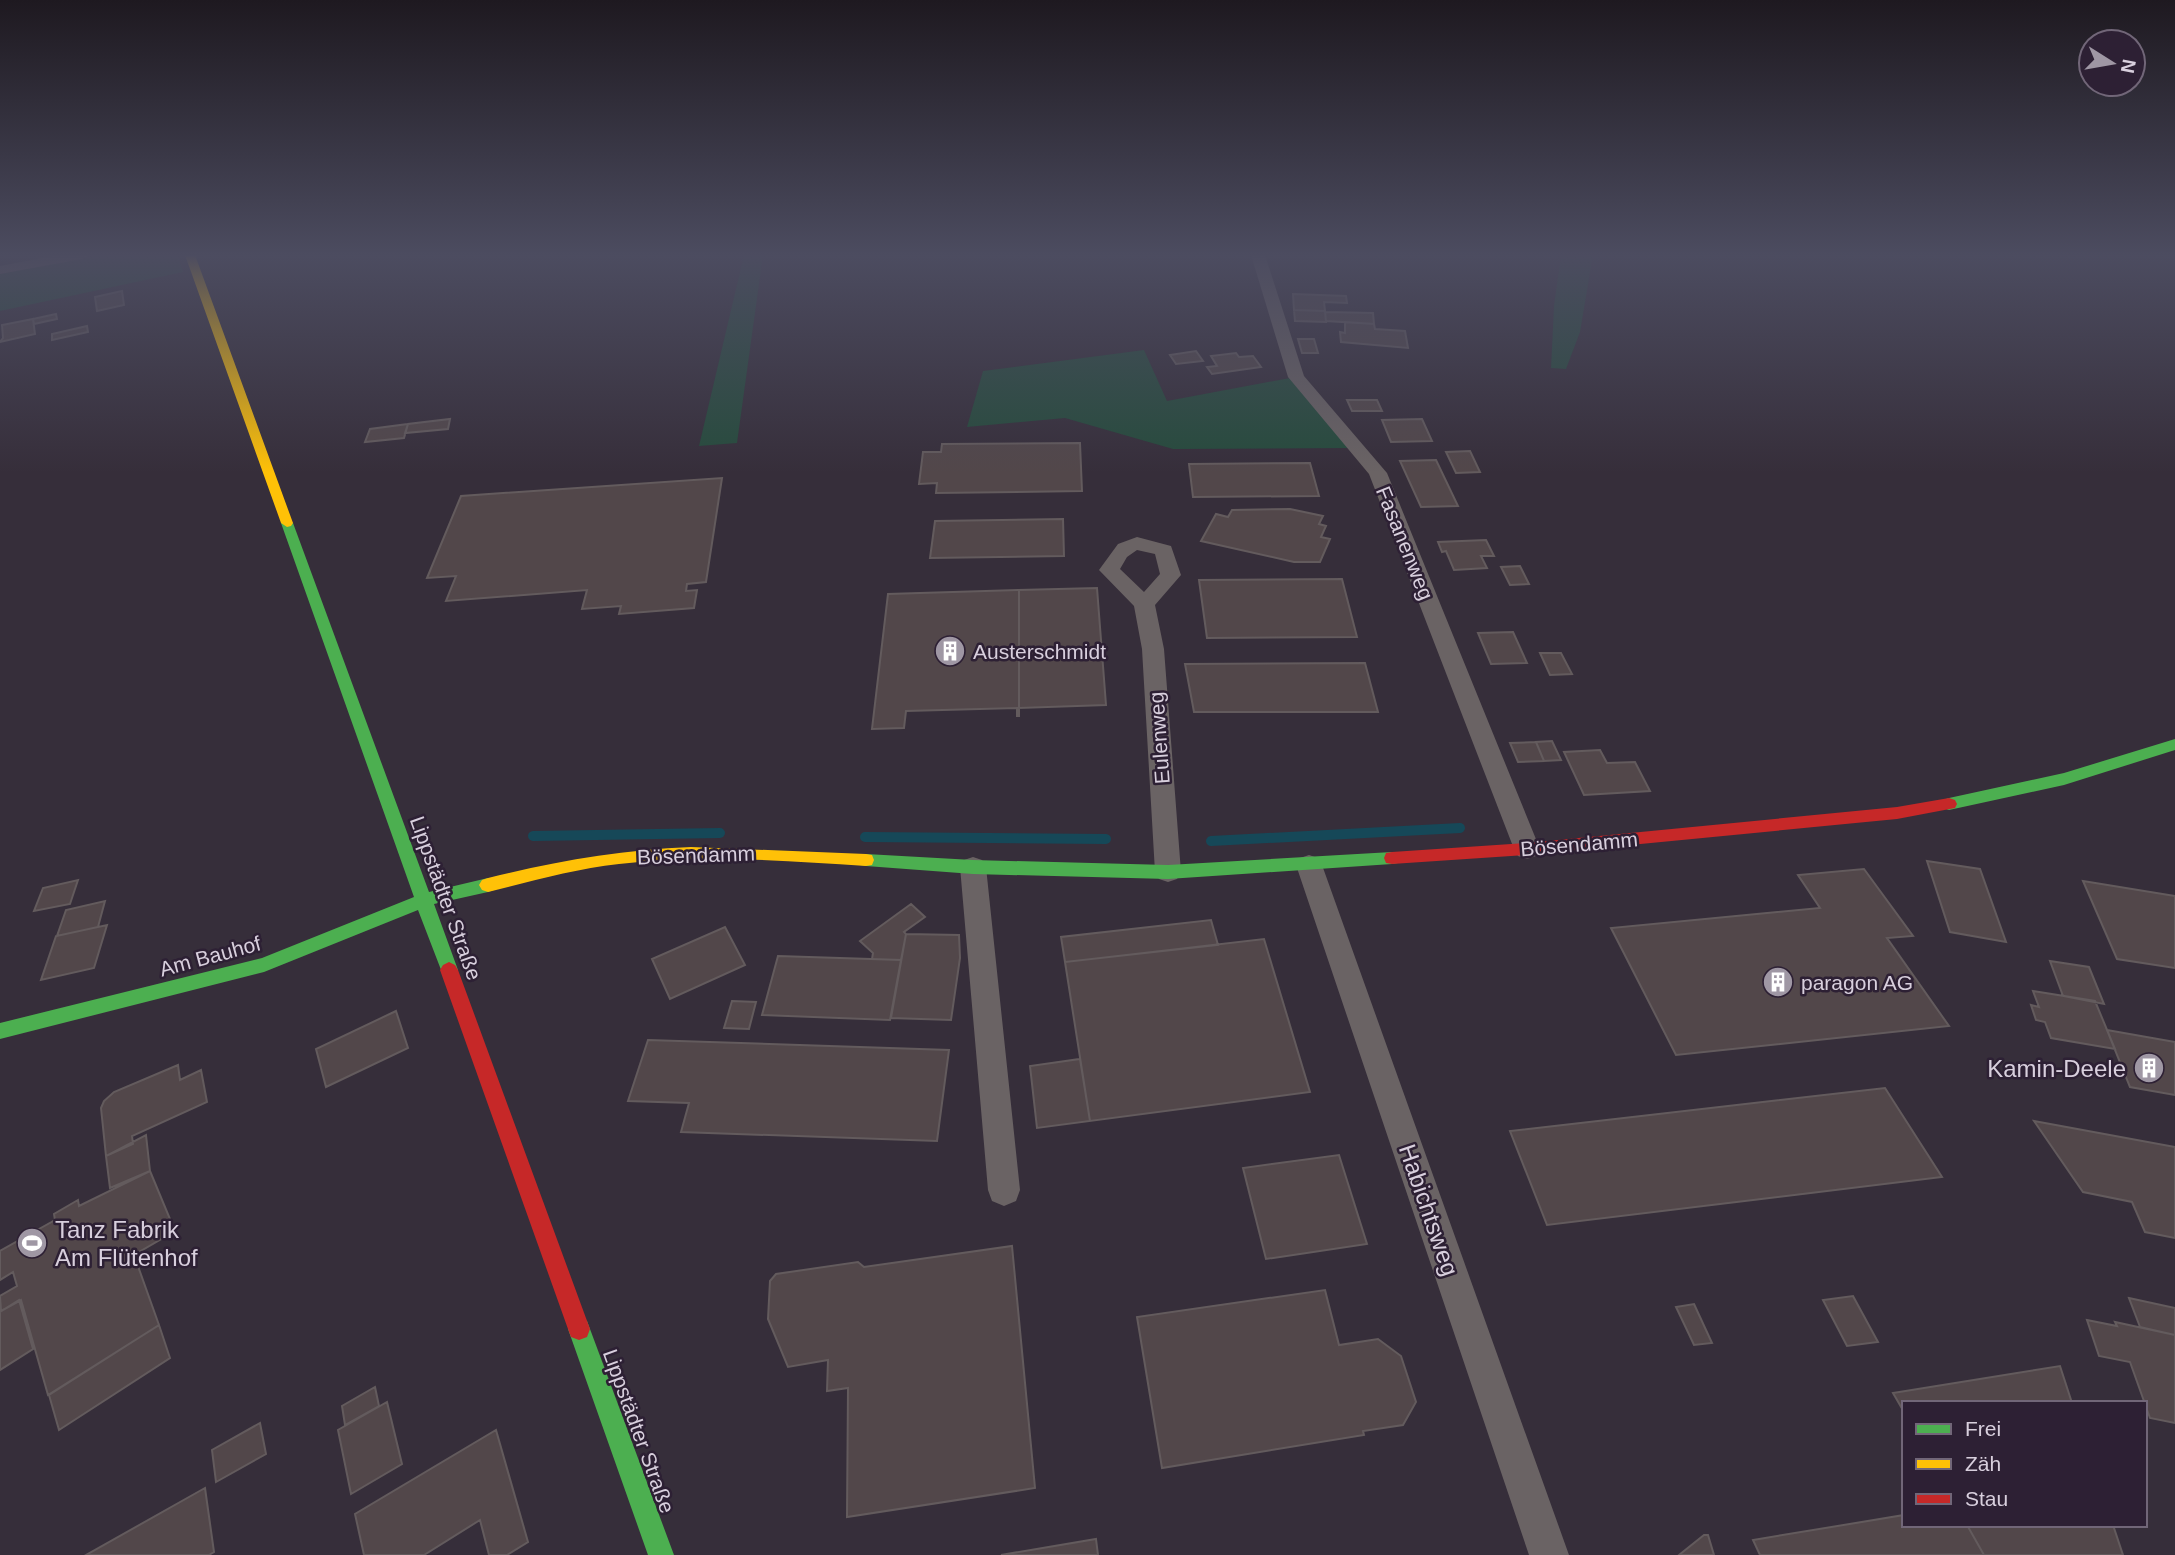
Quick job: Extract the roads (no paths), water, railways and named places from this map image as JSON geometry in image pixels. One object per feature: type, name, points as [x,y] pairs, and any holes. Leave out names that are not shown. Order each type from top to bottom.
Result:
[{"type":"main road","name":"Lippstädter Straße","points":[[216,328],[661,1555]]},
{"type":"main road","name":"Bösendamm","points":[[424,900],[587,862],[642,856],[751,853],[973,867],[1168,872],[1527,849],[1898,813],[2012,793],[2112,767],[2175,744]]},
{"type":"main road","name":"Am Bauhof","points":[[0,1031],[264,965],[424,900]]},
{"type":"street","name":"Fasanenweg","points":[[1281,328],[1296,377],[1378,473],[1527,849]]},
{"type":"street","name":"Eulenweg","points":[[1144,604],[1153,649],[1168,872]]},
{"type":"street","name":"Habichtsweg","points":[[1309,865],[1549,1555]]},
{"type":"street","points":[[973,867],[1004,1190]]},
{"type":"waterway","points":[[1211,841],[1460,828]]},
{"type":"waterway","points":[[533,836],[720,833]]},
{"type":"waterway","points":[[865,837],[1106,839]]},
{"type":"place","name":"Austerschmidt","points":[[950,651]]},
{"type":"place","name":"paragon AG","points":[[1778,982]]},
{"type":"place","name":"Kamin-Deele","points":[[2149,1068]]},
{"type":"place","name":"Tanz Fabrik Am Flütenhof","points":[[32,1243]]}]
